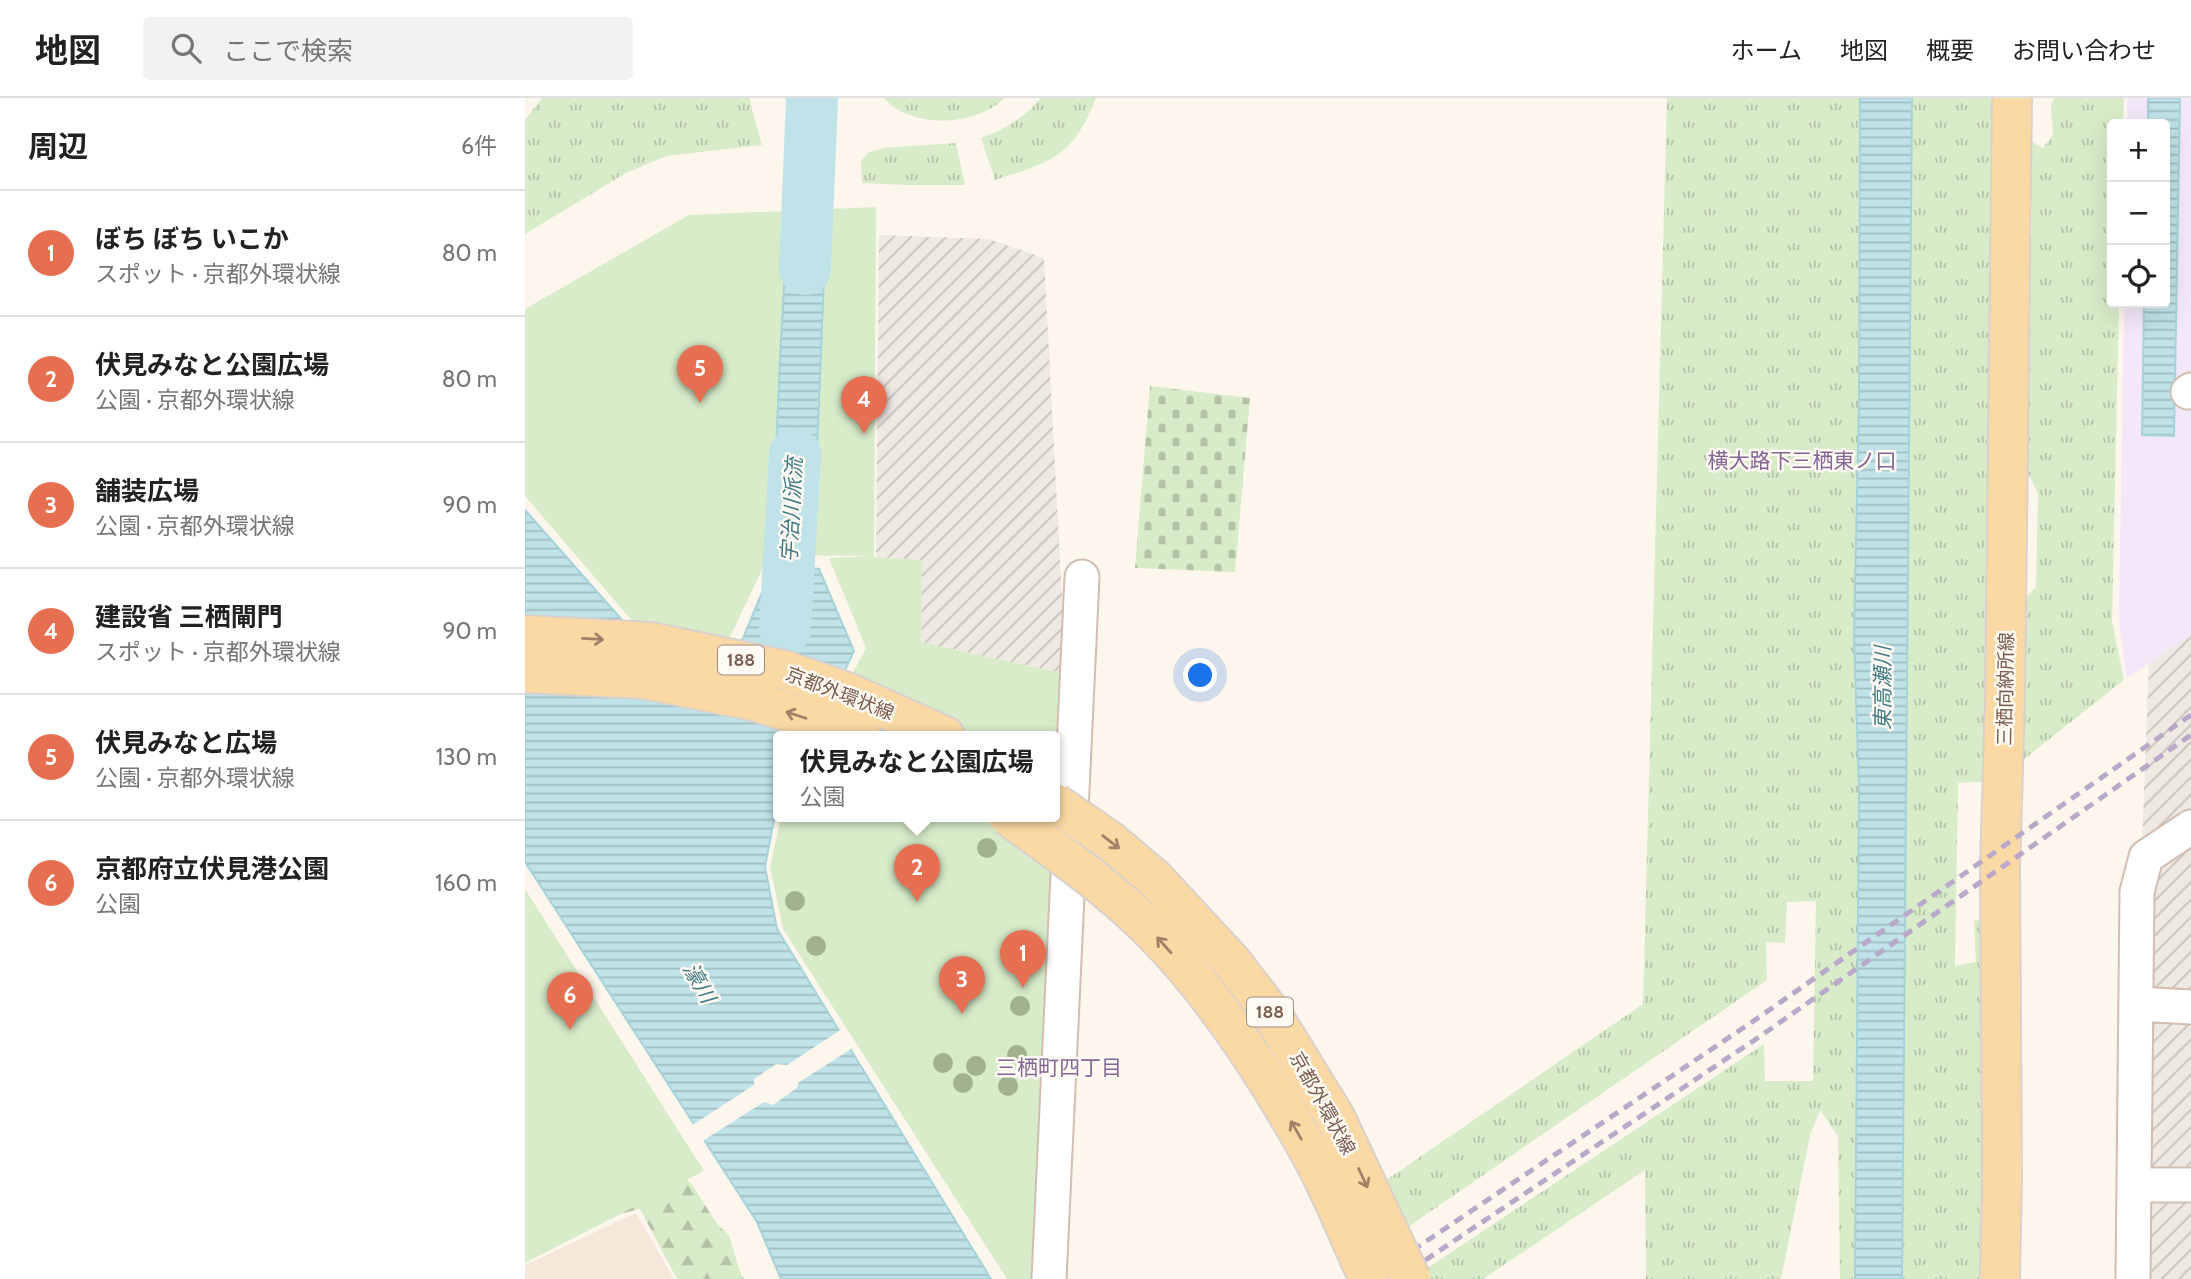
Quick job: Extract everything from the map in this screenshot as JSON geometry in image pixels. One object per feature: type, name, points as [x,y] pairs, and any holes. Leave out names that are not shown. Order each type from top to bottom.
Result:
[{"type":"main road","name":"三栖向納所線","points":[[2000,1279],[2000,867],[2005,699],[2012,98]]},
{"type":"main road","name":"京都外環状線","points":[[525,635],[651,642],[784,670],[847,692],[934,731]]},
{"type":"main road","name":"京都外環状線","points":[[525,673],[644,680],[754,701],[846,731]]},
{"type":"main road","name":"京都外環状線","points":[[1060,806],[1109,840],[1154,878],[1232,962],[1271,1013],[1335,1117],[1411,1279]]},
{"type":"main road","name":"京都外環状線","points":[[1016,822],[1098,883],[1149,928],[1187,970],[1233,1031],[1295,1128],[1369,1279]]},
{"type":"street","points":[[1049,1279],[1082,577]]},
{"type":"street","points":[[2133,1279],[2137,892],[2147,857],[2191,827]]},
{"type":"street","points":[[2136,1004],[2191,1007]]},
{"type":"street","points":[[2134,1185],[2191,1185]]},
{"type":"shaded area","points":[[2127,98],[2191,98],[2191,635],[2127,678],[2119,623],[2124,308],[2170,308],[2170,119],[2127,119]]},
{"type":"shaded area","points":[[2191,98],[2191,1279],[2125,1279],[2163,308],[2170,308],[2170,264]]},
{"type":"shaded area","points":[[879,235],[989,239],[1044,258],[1066,674],[921,642],[922,560],[876,557]]},
{"type":"shaded area","points":[[636,1213],[674,1279],[525,1279],[525,1265]]},
{"type":"green space","points":[[542,98],[749,98],[762,145],[666,156],[626,173],[525,234],[525,120]]},
{"type":"green space","points":[[884,98],[1004,98],[978,115],[944,120],[910,115]]},
{"type":"green space","points":[[1041,98],[1096,98],[1078,133],[1058,154],[1046,162],[995,180],[981,138],[1014,122]]},
{"type":"green space","points":[[1667,98],[1860,98],[1859,400],[1854,636],[1859,789],[1855,1279],[1840,1279],[1838,1136],[1820,1110],[1810,1135],[1781,1279],[1646,1279],[1645,1170],[1483,1279],[1427,1279],[1423,1271],[1764,1044],[1765,1081],[1813,1081],[1816,901],[1787,902],[1785,943],[1766,942],[1767,980],[1402,1231],[1382,1183],[1643,1004]]},
{"type":"green space","points":[[1912,98],[2003,98],[1992,781],[1958,783],[1955,966],[1976,962],[1974,921],[1989,917],[1991,1279],[1902,1279]]},
{"type":"green space","points":[[2054,98],[2124,98],[2123,119],[2107,119],[2107,308],[2119,308],[2112,621],[2124,680],[2014,767],[2025,696],[2015,609],[2036,587],[2038,494],[2019,454],[2022,251],[2032,236],[2032,188],[2022,174],[2032,142],[2043,148],[2053,134],[2051,106]]},
{"type":"green space","points":[[956,143],[965,185],[862,183],[861,161],[869,152],[884,148]]},
{"type":"green space","points":[[876,207],[874,557],[922,560],[921,642],[1066,674],[1059,874],[1032,1279],[1007,1279],[783,929],[770,867],[780,822],[1060,822],[1060,731],[822,731],[866,648],[829,558],[872,556],[769,555],[700,700],[525,496],[525,309],[689,215]]},
{"type":"green space","points":[[1150,386],[1250,398],[1235,572],[1135,568]]},
{"type":"green space","points":[[525,889],[704,1171],[525,1263]]},
{"type":"green space","points":[[680,1173],[693,1186],[717,1224],[729,1235],[744,1279],[677,1279],[640,1209],[619,1214]]},
{"type":"water","points":[[808,98],[819,98],[820,134],[825,166],[790,166],[803,134]]},
{"type":"water","name":"東高瀬川","points":[[1860,98],[1912,98],[1902,1279],[1855,1279],[1859,789],[1854,636],[1859,400]]},
{"type":"water","points":[[2148,98],[2180,98],[2174,436],[2142,435],[2144,308],[2170,308],[2170,119],[2148,119]]},
{"type":"water","points":[[797,196],[822,197],[823,203],[827,203],[814,524],[811,528],[776,527],[773,522],[789,200],[796,200]]},
{"type":"water","name":"濠川","points":[[525,510],[696,704],[711,708],[773,566],[778,565],[779,557],[812,558],[812,568],[819,569],[854,651],[816,731],[773,731],[773,822],[765,867],[777,929],[991,1279],[781,1279],[757,1222],[525,862]]},
{"type":"pier","points":[[842,1029],[854,1047],[798,1083],[797,1088],[773,1105],[764,1102],[701,1142],[691,1126],[754,1085],[754,1079],[776,1064],[787,1065]]},
{"type":"waterway","name":"宇治川派流","points":[[805,269],[812,98]]},
{"type":"waterway","name":"宇治川派流","points":[[785,629],[795,454]]},
{"type":"railway","points":[[1370,1279],[1755,1020],[2191,715]]},
{"type":"railway","points":[[1397,1279],[1759,1037],[2191,735]]},
{"type":"place","name":"伏見みなと広場","points":[[700,403]]},
{"type":"place","name":"建設省 三栖閘門","points":[[864,434]]},
{"type":"place","name":"伏見みなと公園広場","points":[[917,902]]},
{"type":"place","name":"ぼち ぼち いこか","points":[[1023,988]]},
{"type":"place","name":"舗装広場","points":[[962,1014]]},
{"type":"place","name":"京都府立伏見港公園","points":[[570,1030]]},
{"type":"district","name":"横大路下三栖東ノ口","points":[[1802,461]]},
{"type":"district","name":"三栖町四丁目","points":[[1059,1068]]}]
